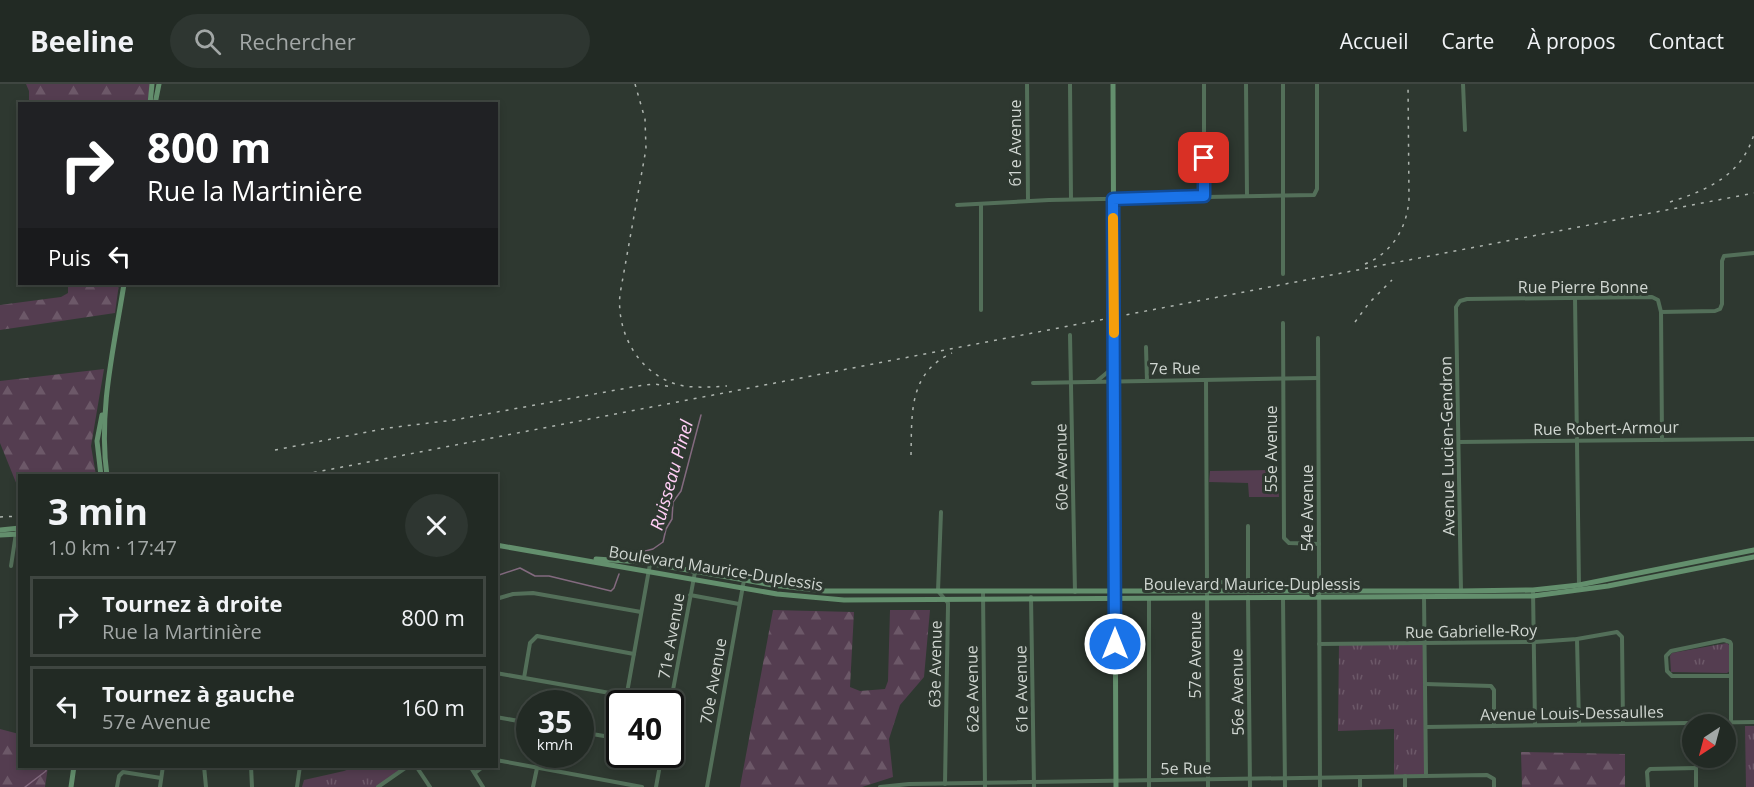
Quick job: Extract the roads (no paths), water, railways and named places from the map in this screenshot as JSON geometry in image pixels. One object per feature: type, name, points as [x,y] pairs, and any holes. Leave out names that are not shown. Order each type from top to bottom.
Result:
[{"type":"street","points":[[150,102],[152,84]]},
{"type":"street","points":[[155,102],[159,84]]},
{"type":"street","name":"61e Avenue","points":[[1027,84],[1028,201]]},
{"type":"street","points":[[1070,84],[1071,199]]},
{"type":"street","points":[[1113,84],[1116,784]]},
{"type":"street","points":[[1204,84],[1204,196]]},
{"type":"street","points":[[1246,84],[1247,196]]},
{"type":"street","points":[[1282,84],[1283,274]]},
{"type":"street","points":[[957,205],[1071,199],[1311,195],[1316,193],[1317,189],[1317,84]]},
{"type":"street","points":[[1463,84],[1465,130]]},
{"type":"street","points":[[981,204],[981,310]]},
{"type":"street","name":"Rue Pierre Bonne","points":[[1460,302],[1467,299],[1652,297],[1658,300],[1661,312],[1715,311],[1722,307],[1722,261],[1724,256],[1754,253]]},
{"type":"street","points":[[101,474],[97,441],[106,402],[124,285]]},
{"type":"street","points":[[1575,298],[1579,588]]},
{"type":"street","name":"Avenue Lucien-Gendron","points":[[1460,302],[1456,307],[1461,591]]},
{"type":"street","points":[[1661,312],[1662,440]]},
{"type":"street","name":"55e Avenue","points":[[1283,323],[1284,538],[1288,543],[1319,544]]},
{"type":"street","name":"60e Avenue","points":[[1070,335],[1075,599]]},
{"type":"street","name":"54e Avenue","points":[[1318,338],[1320,787]]},
{"type":"street","points":[[1146,347],[1147,381]]},
{"type":"street","points":[[1095,382],[1109,371],[1114,362]]},
{"type":"street","name":"7e Rue","points":[[1033,383],[1318,378]]},
{"type":"street","name":"57e Avenue","points":[[1206,380],[1208,787]]},
{"type":"street","points":[[106,402],[104,447],[107,474]]},
{"type":"street","name":"Rue Robert-Armour","points":[[1459,442],[1754,439]]},
{"type":"street","points":[[938,591],[941,512]]},
{"type":"street","name":"56e Avenue","points":[[1248,526],[1250,787]]},
{"type":"street","points":[[0,530],[18,531]]},
{"type":"street","points":[[0,535],[18,531]]},
{"type":"street","points":[[11,566],[18,531]]},
{"type":"street","name":"Boulevard Maurice-Duplessis","points":[[498,545],[693,580],[813,598],[1075,599],[1115,595],[1533,593],[1579,588],[1754,557]]},
{"type":"street","name":"Boulevard Maurice-Duplessis","points":[[1579,588],[1754,550]]},
{"type":"street","name":"Boulevard Maurice-Duplessis","points":[[571,558],[650,564],[813,590],[1075,591],[1149,598],[1207,594]]},
{"type":"street","points":[[628,690],[650,564]]},
{"type":"street","name":"71e Avenue","points":[[673,690],[695,572]]},
{"type":"street","name":"70e Avenue","points":[[706,787],[744,580]]},
{"type":"street","points":[[1207,582],[1281,583],[1284,586],[1285,787]]},
{"type":"street","points":[[813,590],[813,598]]},
{"type":"street","name":"63e Avenue","points":[[938,591],[948,606],[945,784]]},
{"type":"street","name":"62e Avenue","points":[[983,591],[985,785]]},
{"type":"street","name":"61e Avenue","points":[[1031,591],[1034,784]]},
{"type":"street","name":"Boulevard Maurice-Duplessis","points":[[1424,594],[1461,591],[1533,593]]},
{"type":"street","points":[[498,598],[513,594],[533,593],[641,612]]},
{"type":"street","points":[[1533,593],[1535,725]]},
{"type":"street","points":[[1424,594],[1426,776]]},
{"type":"street","points":[[690,595],[739,604]]},
{"type":"street","points":[[1149,598],[1149,787]]},
{"type":"street","name":"Rue Gabrielle-Roy","points":[[1319,644],[1534,642],[1577,639],[1617,632],[1621,634],[1623,723]]},
{"type":"street","points":[[524,678],[530,642],[537,636],[634,654]]},
{"type":"street","points":[[1577,639],[1579,723]]},
{"type":"street","points":[[1731,676],[1672,676],[1667,671],[1666,656],[1671,651],[1727,641],[1731,644],[1731,676],[1731,714]]},
{"type":"street","points":[[498,673],[606,692]]},
{"type":"street","points":[[1425,684],[1491,686],[1494,690],[1494,726]]},
{"type":"street","points":[[498,717],[516,721]]},
{"type":"street","name":"Avenue Louis-Dessaulles","points":[[1736,723],[1754,722]]},
{"type":"street","name":"Avenue Louis-Dessaulles","points":[[1426,727],[1579,723],[1682,724]]},
{"type":"street","points":[[498,760],[516,764]]},
{"type":"street","points":[[71,787],[74,768]]},
{"type":"street","points":[[160,787],[163,768]]},
{"type":"street","points":[[204,768],[206,787]]},
{"type":"street","points":[[251,768],[252,787]]},
{"type":"street","points":[[297,787],[300,768]]},
{"type":"street","points":[[378,787],[405,768]]},
{"type":"street","points":[[417,768],[430,787]]},
{"type":"street","points":[[471,768],[483,787]]},
{"type":"street","points":[[475,773],[481,768]]},
{"type":"street","points":[[533,787],[537,768],[608,784],[642,787]]},
{"type":"street","points":[[656,787],[659,768]]},
{"type":"street","points":[[1648,787],[1647,772],[1650,769],[1696,768],[1696,787]]},
{"type":"street","points":[[117,787],[119,776],[123,772],[161,778]]},
{"type":"street","name":"5e Rue","points":[[880,787],[1076,781],[1116,784],[1149,780],[1487,775],[1492,777],[1494,787]]},
{"type":"street","points":[[1405,776],[1405,787]]},
{"type":"street","points":[[1360,777],[1360,787]]},
{"type":"street","points":[[1076,781],[1076,787]]},
{"type":"waterway","name":"Ruisseau Pinel","points":[[630,555],[653,549],[663,542],[666,529],[672,519],[673,502],[681,491],[701,415]]},
{"type":"waterway","name":"Ruisseau Pinel","points":[[498,575],[520,568],[535,576],[549,576],[611,591],[619,574]]},
{"type":"waterway","name":"Ruisseau Pinel","points":[[25,787],[46,771],[46,768]]},
{"type":"railway","points":[[635,84],[645,119],[646,149],[620,294],[622,325],[634,352],[655,374],[684,386],[727,386]]},
{"type":"railway","points":[[1365,264],[1390,246],[1401,229],[1408,210],[1408,84]]},
{"type":"railway","points":[[1670,202],[1722,179],[1741,160],[1754,134]]},
{"type":"railway","points":[[306,474],[1754,193]]},
{"type":"railway","points":[[1355,322],[1369,303],[1392,280]]},
{"type":"railway","points":[[911,455],[913,410],[920,383],[938,361],[952,353]]},
{"type":"railway","points":[[275,450],[388,428],[454,420],[638,386],[654,384],[672,387]]},
{"type":"railway","points":[[0,517],[18,516]]}]
